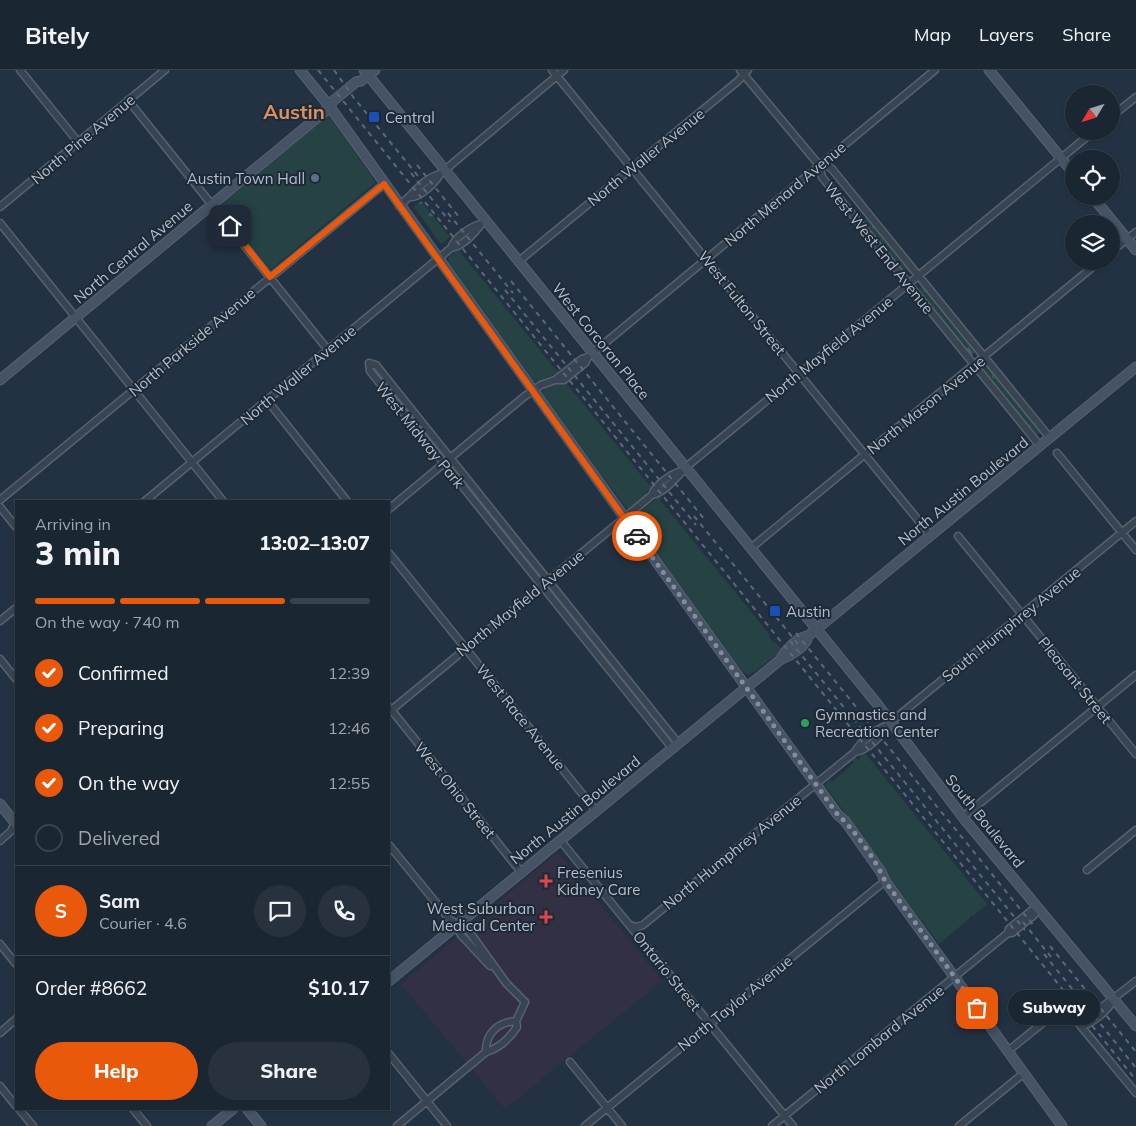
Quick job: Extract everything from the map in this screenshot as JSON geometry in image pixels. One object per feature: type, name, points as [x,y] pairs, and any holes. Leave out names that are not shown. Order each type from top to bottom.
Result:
[{"type":"street","points":[[20,70],[78,142]]},
{"type":"street","points":[[300,70],[330,107],[399,206],[816,784],[838,815],[841,825],[877,875],[885,881],[1062,1126]]},
{"type":"street","name":"West Fulton Street","points":[[552,70],[931,536]]},
{"type":"street","points":[[399,206],[410,197],[416,197],[437,180],[442,172],[564,70]]},
{"type":"street","name":"North Menard Avenue","points":[[390,508],[532,390],[555,380],[564,380],[585,363],[591,355],[935,70]]},
{"type":"street","points":[[989,70],[1065,163]]},
{"type":"street","name":"North Pine Avenue","points":[[0,207],[161,71]]},
{"type":"street","points":[[744,72],[819,165]]},
{"type":"street","name":"North Waller Avenue","points":[[519,262],[744,72]]},
{"type":"street","name":"North Central Avenue","points":[[0,380],[330,107],[333,101],[367,74]]},
{"type":"street","name":"West Corcoran Place","points":[[367,74],[442,172],[519,262],[591,355],[817,629]]},
{"type":"street","points":[[1120,110],[1136,97]]},
{"type":"street","points":[[128,100],[328,350]]},
{"type":"street","name":"North Mayfield Avenue","points":[[390,709],[652,496],[654,490],[675,473],[684,469],[1083,140]]},
{"type":"street","name":"West West End Avenue","points":[[1040,446],[822,177],[819,165],[825,164],[832,168],[1050,438]]},
{"type":"street","name":"North Parkside Avenue","points":[[0,500],[384,184]]},
{"type":"street","points":[[1099,205],[1136,250]]},
{"type":"street","name":"North Waller Avenue","points":[[146,500],[451,248],[457,247],[477,231],[483,222]]},
{"type":"street","points":[[0,223],[222,500]]},
{"type":"street","points":[[1120,245],[1136,232]]},
{"type":"street","name":"North Mason Avenue","points":[[751,548],[1089,270]]},
{"type":"street","name":"West Midway Park","points":[[369,363],[376,364],[401,395],[548,580],[675,746],[542,586],[393,401],[370,372],[369,363]]},
{"type":"street","name":"North Austin Boulevard","points":[[390,980],[746,687],[780,660],[789,657],[807,641],[808,636],[1136,367]]},
{"type":"street","points":[[393,401],[401,395]]},
{"type":"street","points":[[267,400],[346,500]]},
{"type":"street","points":[[1057,453],[1136,550]]},
{"type":"street","points":[[0,507],[15,526]]},
{"type":"street","name":"South Humphrey Avenue","points":[[888,724],[1136,521]]},
{"type":"street","name":"Pleasant Street","points":[[958,536],[1136,754]]},
{"type":"street","name":"West Race Avenue","points":[[390,554],[596,811]]},
{"type":"street","points":[[0,621],[15,609]]},
{"type":"street","name":"South Boulevard","points":[[817,629],[888,724],[1136,1026]]},
{"type":"street","points":[[0,659],[15,678]]},
{"type":"street","points":[[963,817],[1136,675]]},
{"type":"street","name":"West Ohio Street","points":[[390,711],[521,872]]},
{"type":"street","name":"North Humphrey Avenue","points":[[630,925],[636,927],[643,925],[855,752],[858,746],[880,728],[888,724]]},
{"type":"street","points":[[0,804],[15,821]]},
{"type":"street","points":[[0,841],[11,831],[15,824]]},
{"type":"street","points":[[1087,870],[1136,830]]},
{"type":"street","name":"Ontario Street","points":[[560,840],[793,1126]]},
{"type":"street","points":[[390,846],[456,925],[461,936],[525,1002],[516,1022],[516,1027],[505,1041],[496,1049],[486,1052],[397,1126]]},
{"type":"street","name":"North Taylor Avenue","points":[[585,1126],[885,881]]},
{"type":"street","name":"North Lombard Avenue","points":[[772,1126],[1008,933],[1012,933],[1034,915],[1038,909]]},
{"type":"street","points":[[0,944],[15,963]]},
{"type":"street","points":[[1082,1026],[1084,1021],[1114,1000],[1136,981]]},
{"type":"street","points":[[1056,996],[1136,1093]]},
{"type":"street","points":[[1008,1051],[1055,1013],[1070,1012]]},
{"type":"street","points":[[0,1032],[15,1020]]},
{"type":"street","points":[[486,1052],[488,1036],[505,1024],[516,1022]]},
{"type":"street","points":[[390,1055],[447,1126]]},
{"type":"street","points":[[570,1062],[622,1126]]},
{"type":"street","points":[[959,1126],[1024,1073]]},
{"type":"street","points":[[0,1086],[15,1105]]},
{"type":"street","points":[[20,1110],[33,1126]]},
{"type":"street","points":[[134,1110],[148,1126]]},
{"type":"street","points":[[212,1126],[232,1110]]},
{"type":"street","points":[[248,1110],[261,1126]]},
{"type":"shaded area","name":"West Suburban Medical Center","points":[[558,852],[662,981],[505,1109],[401,984]]},
{"type":"green space","points":[[329,116],[376,182],[270,269],[222,210],[221,205]]},
{"type":"green space","points":[[421,201],[450,237],[441,244],[414,207]]},
{"type":"green space","points":[[867,218],[910,270],[903,275],[861,223]]},
{"type":"green space","points":[[459,249],[559,372],[539,381],[534,381],[448,261],[449,257]]},
{"type":"green space","points":[[923,286],[976,352],[970,357],[917,291]]},
{"type":"green space","points":[[987,366],[1041,432],[1035,437],[981,371]]},
{"type":"green space","points":[[567,381],[568,385],[649,485],[652,486],[645,495],[628,509],[542,393],[544,388]]},
{"type":"green space","points":[[660,496],[662,498],[660,500],[770,635],[769,637],[780,648],[784,649],[754,672],[748,675],[742,671],[635,522],[635,515]]},
{"type":"green space","points":[[865,750],[865,753],[987,904],[973,916],[970,916],[939,944],[882,868],[825,785],[829,779],[832,782],[854,763],[852,760],[855,757],[858,760],[861,757],[860,754]]},
{"type":"railway","points":[[318,70],[1136,1080]]},
{"type":"railway","points":[[334,70],[354,98],[418,176]]},
{"type":"railway","points":[[417,165],[459,217]]},
{"type":"railway","points":[[411,173],[450,222]]},
{"type":"railway","points":[[448,213],[513,293]]},
{"type":"railway","points":[[511,281],[705,520]]},
{"type":"railway","points":[[505,290],[696,525]]},
{"type":"railway","points":[[694,516],[798,644]]},
{"type":"railway","points":[[796,633],[1034,926]]},
{"type":"railway","points":[[790,641],[1025,930]]},
{"type":"railway","points":[[1023,922],[1051,957]]},
{"type":"railway","points":[[1050,946],[1136,1052]]},
{"type":"railway","points":[[1044,954],[1136,1068]]},
{"type":"way so far","points":[[637,536],[838,815],[845,821],[881,872],[885,881],[977,1008]]},
{"type":"place","name":"Central","points":[[374,117]]},
{"type":"place","name":"Austin Town Hall","points":[[315,178]]},
{"type":"place","name":"Austin","points":[[775,611]]},
{"type":"place","name":"Gymnastics and Recreation Center","points":[[805,723]]},
{"type":"place","name":"Fresenius Kidney Care","points":[[546,881]]},
{"type":"place","name":"West Suburban Medical Center","points":[[546,917]]},
{"type":"place","name":"Subway","points":[[977,1008]]},
{"type":"district","name":"Austin","points":[[294,111]]},
{"type":"route","points":[[230,226],[270,277],[384,184],[637,536]]}]
